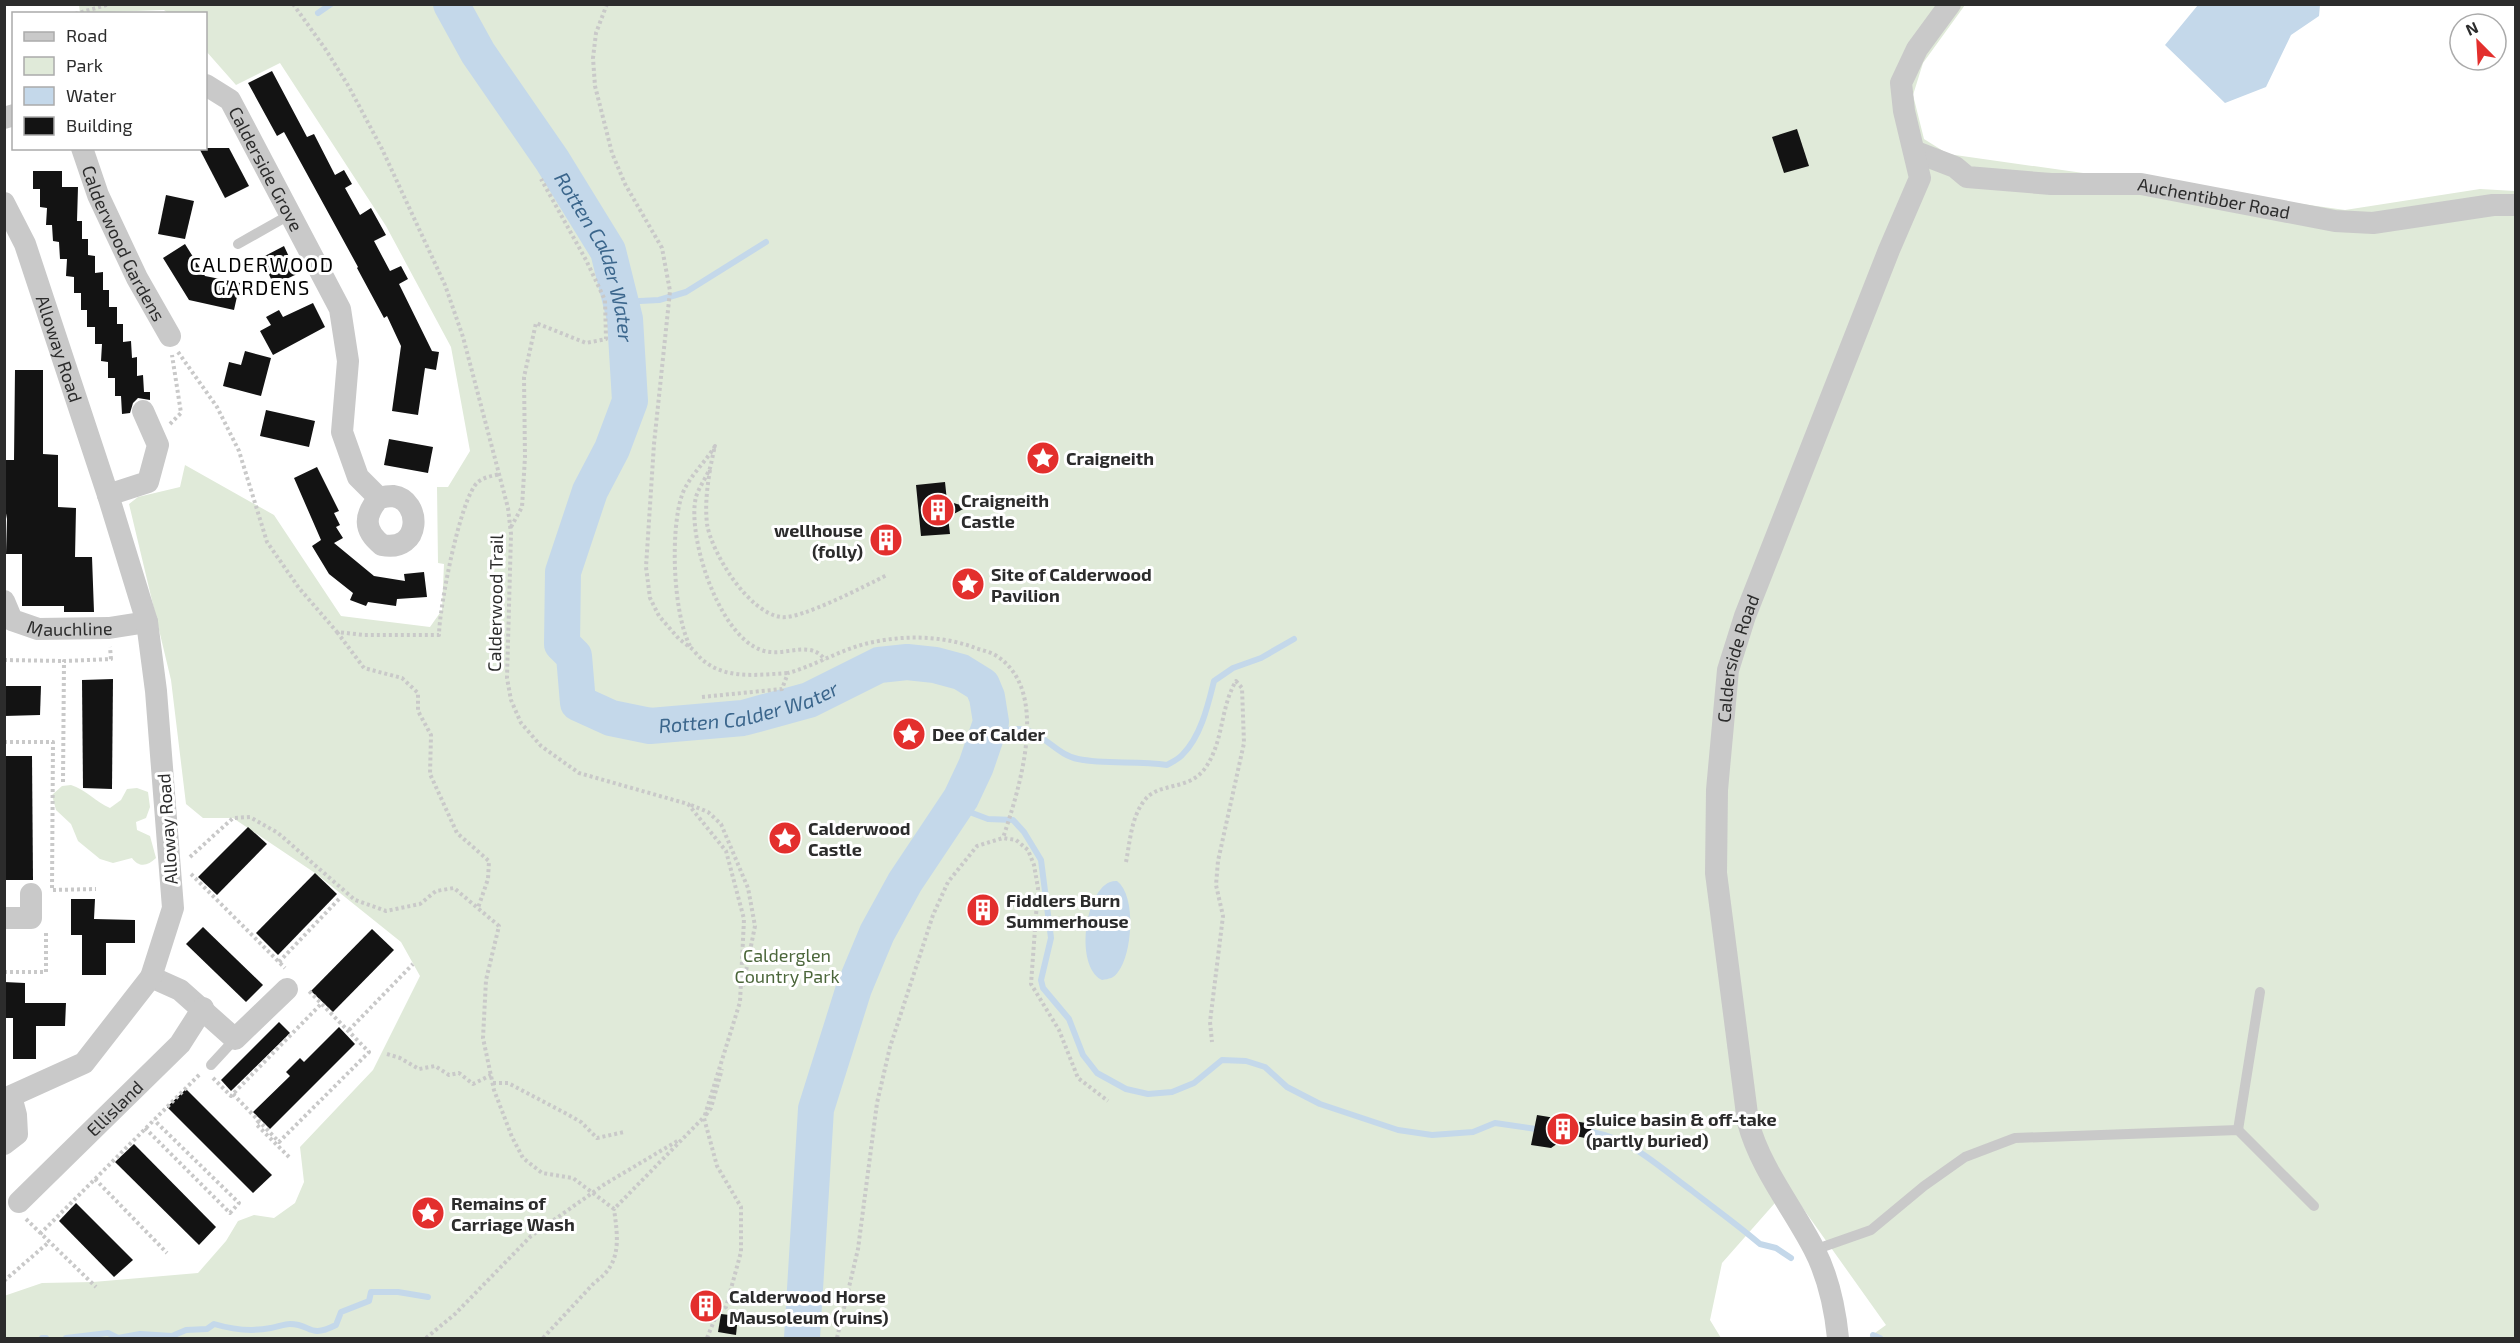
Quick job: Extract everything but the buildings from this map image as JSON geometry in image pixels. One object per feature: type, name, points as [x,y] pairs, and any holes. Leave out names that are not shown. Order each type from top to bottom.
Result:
[{"type":"street","name":"Calderside Road","points":[[1838,1338],[1837,1322],[1826,1276],[1752,1136],[1748,1122],[1716,873],[1717,790],[1728,670],[1745,616],[1874,287],[1920,178],[1916,152],[1904,111],[1902,83],[1917,50],[1950,4]]},
{"type":"street","name":"Calderside Grove","points":[[207,86],[230,100],[340,309],[348,361],[342,432],[358,477],[379,498]]},
{"type":"street","name":"Calderwood Gardens","points":[[83,150],[98,195],[137,278],[170,339]]},
{"type":"street","name":"Auchentibber Road","points":[[1916,152],[1955,167],[1967,177],[2050,184],[2141,184],[2335,220],[2373,223],[2493,205],[2516,205]]},
{"type":"street","name":"Alloway Road","points":[[4,203],[25,244],[108,495],[147,622],[157,702],[173,908],[151,976],[84,1063],[8,1096],[16,1115],[16,1134],[4,1144]]},
{"type":"street","points":[[108,495],[148,482],[158,445],[143,411]]},
{"type":"street","name":"Mauchline","points":[[4,601],[12,620],[38,629],[109,628],[147,622]]},
{"type":"street","points":[[4,918],[31,918],[32,894]]},
{"type":"street","points":[[151,976],[180,990],[235,1039],[294,984]]},
{"type":"street","name":"Ellisland","points":[[20,1208],[180,1044],[202,1008]]},
{"type":"lane","points":[[238,244],[291,214]]},
{"type":"lane","points":[[2238,1130],[2260,992]]},
{"type":"lane","points":[[209,1070],[235,1039]]},
{"type":"lane","points":[[1814,1250],[1871,1230],[1923,1186],[1965,1157],[2015,1138],[2238,1130],[2314,1206]]},
{"type":"path","points":[[82,12],[110,4]]},
{"type":"path","name":"Calderwood Trail","points":[[293,4],[349,87],[382,149],[445,285],[463,337],[500,474],[510,528],[507,678],[511,700],[521,723],[541,746],[579,773],[688,804],[708,812],[722,824],[748,888],[755,926],[740,1002]]},
{"type":"path","points":[[607,4],[596,33],[593,58],[595,86],[616,163],[625,184],[662,248],[670,291],[646,531],[646,567],[650,598],[659,616],[679,639],[695,651]]},
{"type":"path","points":[[510,528],[522,507],[525,457],[524,377],[536,323],[586,343],[606,339],[605,300],[586,260],[541,179]]},
{"type":"path","points":[[155,439],[181,413],[170,339]]},
{"type":"path","points":[[170,339],[217,407],[246,471],[267,542],[299,588],[364,668],[402,678],[418,693],[418,711],[431,735],[430,774],[457,833],[489,861],[488,879],[478,908]]},
{"type":"path","points":[[715,446],[690,479],[682,496],[677,519],[677,603],[682,627],[689,644],[701,659],[724,672],[748,676],[788,673],[871,642],[891,639],[926,638],[957,642],[994,655],[1013,671],[1021,691],[1026,715],[1027,747],[1016,798],[1003,838]]},
{"type":"path","points":[[715,446],[705,503],[708,527],[734,580],[749,599],[768,612],[782,617],[814,609],[887,575]]},
{"type":"path","points":[[715,446],[710,468],[696,498],[695,522],[713,593],[723,615],[739,636],[753,646],[770,652],[809,649],[819,652],[825,660]]},
{"type":"path","points":[[337,632],[364,635],[439,635],[439,624],[452,560],[468,498],[476,483],[500,474]]},
{"type":"path","points":[[4,660],[111,659],[109,628]]},
{"type":"path","points":[[63,782],[64,661]]},
{"type":"path","points":[[702,697],[782,689],[788,673]]},
{"type":"path","points":[[1126,862],[1135,817],[1144,800],[1152,792],[1192,782],[1216,750],[1228,695],[1236,681],[1242,688],[1244,743],[1218,861],[1216,885],[1223,916],[1210,1022],[1212,1042]]},
{"type":"path","points":[[4,742],[63,743]]},
{"type":"path","points":[[53,742],[52,890],[96,889]]},
{"type":"path","points":[[614,1209],[704,1118],[740,1002],[744,919],[726,851],[688,804]]},
{"type":"path","points":[[40,1234],[145,1128],[209,1070],[231,1096],[233,1094],[279,1142],[369,1053],[349,1030],[321,1004],[294,984],[279,962],[184,864],[233,818],[250,817],[278,834],[355,900],[386,911],[420,904],[436,891],[454,888],[499,926],[486,980],[483,1038],[493,1083],[512,1137],[523,1158],[542,1173],[573,1178],[614,1209],[617,1247],[614,1261],[602,1277],[543,1338]]},
{"type":"path","points":[[837,1338],[858,1250],[877,1102],[890,1047],[933,915],[948,882],[977,846],[1003,838],[1016,840],[1028,850],[1038,888],[1031,984],[1059,1030],[1078,1078],[1108,1101]]},
{"type":"path","points":[[279,962],[339,899]]},
{"type":"path","points":[[4,972],[46,972],[46,944]]},
{"type":"path","points":[[349,1030],[413,964]]},
{"type":"path","points":[[233,1094],[321,1004]]},
{"type":"path","points":[[387,1054],[400,1058],[419,1069],[435,1066],[449,1075],[459,1073],[473,1084],[491,1075]]},
{"type":"path","points":[[493,1083],[508,1083],[567,1114],[581,1122],[597,1138],[624,1132]]},
{"type":"path","points":[[704,1118],[717,1166],[741,1207],[741,1252],[726,1307],[718,1311],[707,1338]]},
{"type":"path","points":[[426,1338],[455,1314],[531,1236],[605,1184],[687,1134],[704,1118]]},
{"type":"path","points":[[145,1128],[230,1212],[239,1203],[154,1120]]},
{"type":"path","points":[[259,1121],[256,1124],[289,1157]]},
{"type":"path","points":[[94,1179],[167,1253]]},
{"type":"path","points":[[20,1208],[40,1234],[96,1287]]},
{"type":"path","points":[[4,1281],[49,1242]]},
{"type":"green space","name":"Calderglen Country Park","points":[[79,5],[1965,5],[1923,63],[1913,95],[1924,139],[1948,154],[2345,210],[2480,189],[2515,191],[2515,1338],[1868,1338],[1886,1325],[1755,1141],[1782,1195],[1722,1263],[1710,1320],[1721,1338],[5,1338],[4,1296],[42,1283],[93,1282],[198,1273],[226,1241],[238,1221],[254,1215],[274,1218],[295,1203],[304,1182],[300,1147],[373,1070],[420,976],[401,942],[315,873],[233,818],[203,818],[186,804],[171,680],[129,504],[138,497],[180,487],[185,465],[274,515],[341,616],[430,627],[442,610],[444,564],[438,563],[437,487],[448,487],[470,451],[451,347],[386,226],[280,63],[236,85],[207,52],[207,12],[167,12],[164,10],[80,12]]},
{"type":"green space","points":[[71,785],[110,808],[121,800],[127,789],[137,788],[148,792],[150,807],[146,818],[136,822],[137,830],[150,836],[156,858],[144,865],[132,858],[113,863],[100,859],[78,841],[71,824],[56,810],[52,795],[62,786]]},
{"type":"water","points":[[2198,5],[2320,5],[2319,16],[2291,35],[2266,87],[2225,103],[2165,45]]},
{"type":"water","points":[[1117,881],[1128,899],[1129,940],[1127,953],[1118,972],[1111,978],[1102,980],[1093,971],[1087,958],[1087,924],[1091,907],[1098,893],[1107,884]]},
{"type":"waterway","points":[[318,13],[331,4]]},
{"type":"waterway","name":"Rotten Calder Water","points":[[451,4],[478,53],[552,160],[608,251],[625,319],[630,401],[612,449],[590,491],[563,572],[562,644],[574,656],[578,703],[611,718],[650,726],[743,718],[809,700],[879,665],[907,662],[935,665],[961,672],[982,685],[987,697],[991,722],[976,766],[961,798],[905,882],[877,933],[854,988],[816,1109],[802,1338]]},
{"type":"waterway","points":[[621,302],[659,300],[686,292],[766,242]]},
{"type":"waterway","points":[[988,736],[1008,730],[1024,730],[1032,732],[1062,752],[1078,759],[1167,765],[1181,756],[1195,738],[1203,720],[1214,681],[1233,668],[1261,658],[1294,639]]},
{"type":"waterway","points":[[959,808],[988,819],[1013,820],[1024,832],[1041,860],[1051,938],[1041,980],[1043,988],[1069,1019],[1083,1055],[1097,1073],[1126,1089],[1148,1094],[1172,1092],[1194,1083],[1222,1060],[1246,1061],[1265,1067],[1287,1087],[1320,1104],[1398,1130],[1432,1135],[1473,1132],[1495,1123],[1543,1130]]},
{"type":"waterway","points":[[1583,1131],[1598,1133],[1627,1144],[1654,1162],[1760,1244],[1776,1248],[1791,1258]]},
{"type":"waterway","points":[[66,1338],[108,1333],[118,1338],[140,1334],[172,1336],[186,1330],[207,1329],[214,1324],[249,1330],[290,1324],[320,1331],[336,1325],[341,1312],[369,1301],[371,1292],[398,1292],[428,1297]]},
{"type":"waterway","points":[[1873,1335],[1880,1338]]},
{"type":"place","name":"Craigneith","points":[[1043,458]]},
{"type":"place","name":"Craigneith Castle","points":[[938,510]]},
{"type":"place","name":"wellhouse (folly)","points":[[886,540]]},
{"type":"place","name":"Site of Calderwood Pavilion","points":[[968,584]]},
{"type":"place","name":"Dee of Calder","points":[[909,734]]},
{"type":"place","name":"Calderwood Castle","points":[[785,838]]},
{"type":"place","name":"Fiddlers Burn Summerhouse","points":[[983,910]]},
{"type":"place","name":"sluice basin & off-take (partly buried)","points":[[1563,1129]]},
{"type":"place","name":"Remains of Carriage Wash","points":[[428,1213]]},
{"type":"place","name":"Calderwood Horse Mausoleum (ruins)","points":[[706,1306]]},
{"type":"district","name":"CALDERWOOD GARDENS","points":[[262,276]]}]
